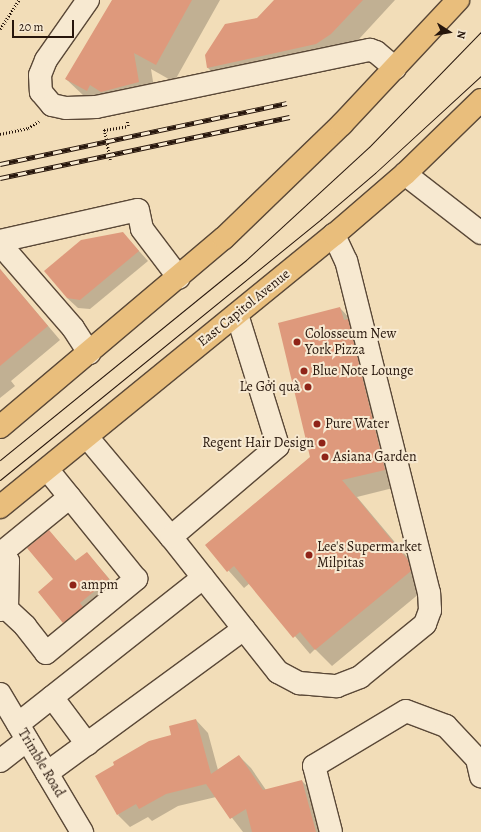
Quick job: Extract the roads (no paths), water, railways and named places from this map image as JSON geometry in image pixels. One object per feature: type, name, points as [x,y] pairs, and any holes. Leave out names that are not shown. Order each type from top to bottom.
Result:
[{"type":"main road","points":[[0,427],[179,278],[224,238],[342,124],[458,0]]},
{"type":"main road","name":"East Capitol Avenue","points":[[0,507],[334,235],[405,174],[481,100]]},
{"type":"street","points":[[88,0],[46,60],[40,75],[41,92],[52,105],[66,108],[96,107],[370,50],[376,52],[395,68]]},
{"type":"street","points":[[405,174],[481,233]]},
{"type":"street","points":[[89,353],[73,328],[0,243],[138,210],[142,229],[179,278]]},
{"type":"street","points":[[87,437],[171,537],[278,672],[299,683],[336,686],[360,677],[425,624],[430,610],[429,593],[346,261],[334,235]]},
{"type":"street","points":[[171,537],[278,446],[237,314]]},
{"type":"street","points":[[47,469],[70,497],[136,580],[46,653],[25,626],[4,610],[8,561],[0,555],[70,497]]},
{"type":"street","points":[[0,761],[22,732],[52,697],[203,578]]},
{"type":"street","points":[[47,773],[244,629]]},
{"type":"street","name":"Trimble Road","points":[[0,694],[82,832]]},
{"type":"street","points":[[52,697],[87,744]]},
{"type":"street","points":[[331,832],[314,766],[406,711],[446,726],[480,765]]},
{"type":"tram line","points":[[0,460],[246,260],[369,147],[481,32]]},
{"type":"tram line","points":[[0,480],[321,219],[375,173],[481,76]]},
{"type":"railway","points":[[0,164],[287,103]]},
{"type":"railway","points":[[0,178],[290,117]]},
{"type":"place","name":"Colosseum New York Pizza","points":[[297,342]]},
{"type":"place","name":"Blue Note Lounge","points":[[304,371]]},
{"type":"place","name":"Le Gởi quà","points":[[308,387]]},
{"type":"place","name":"Pure Water","points":[[317,424]]},
{"type":"place","name":"Regent Hair Design","points":[[322,443]]},
{"type":"place","name":"Asiana Garden","points":[[325,457]]},
{"type":"place","name":"Lee's Supermarket Milpitas","points":[[309,555]]},
{"type":"place","name":"ampm","points":[[73,585]]}]
